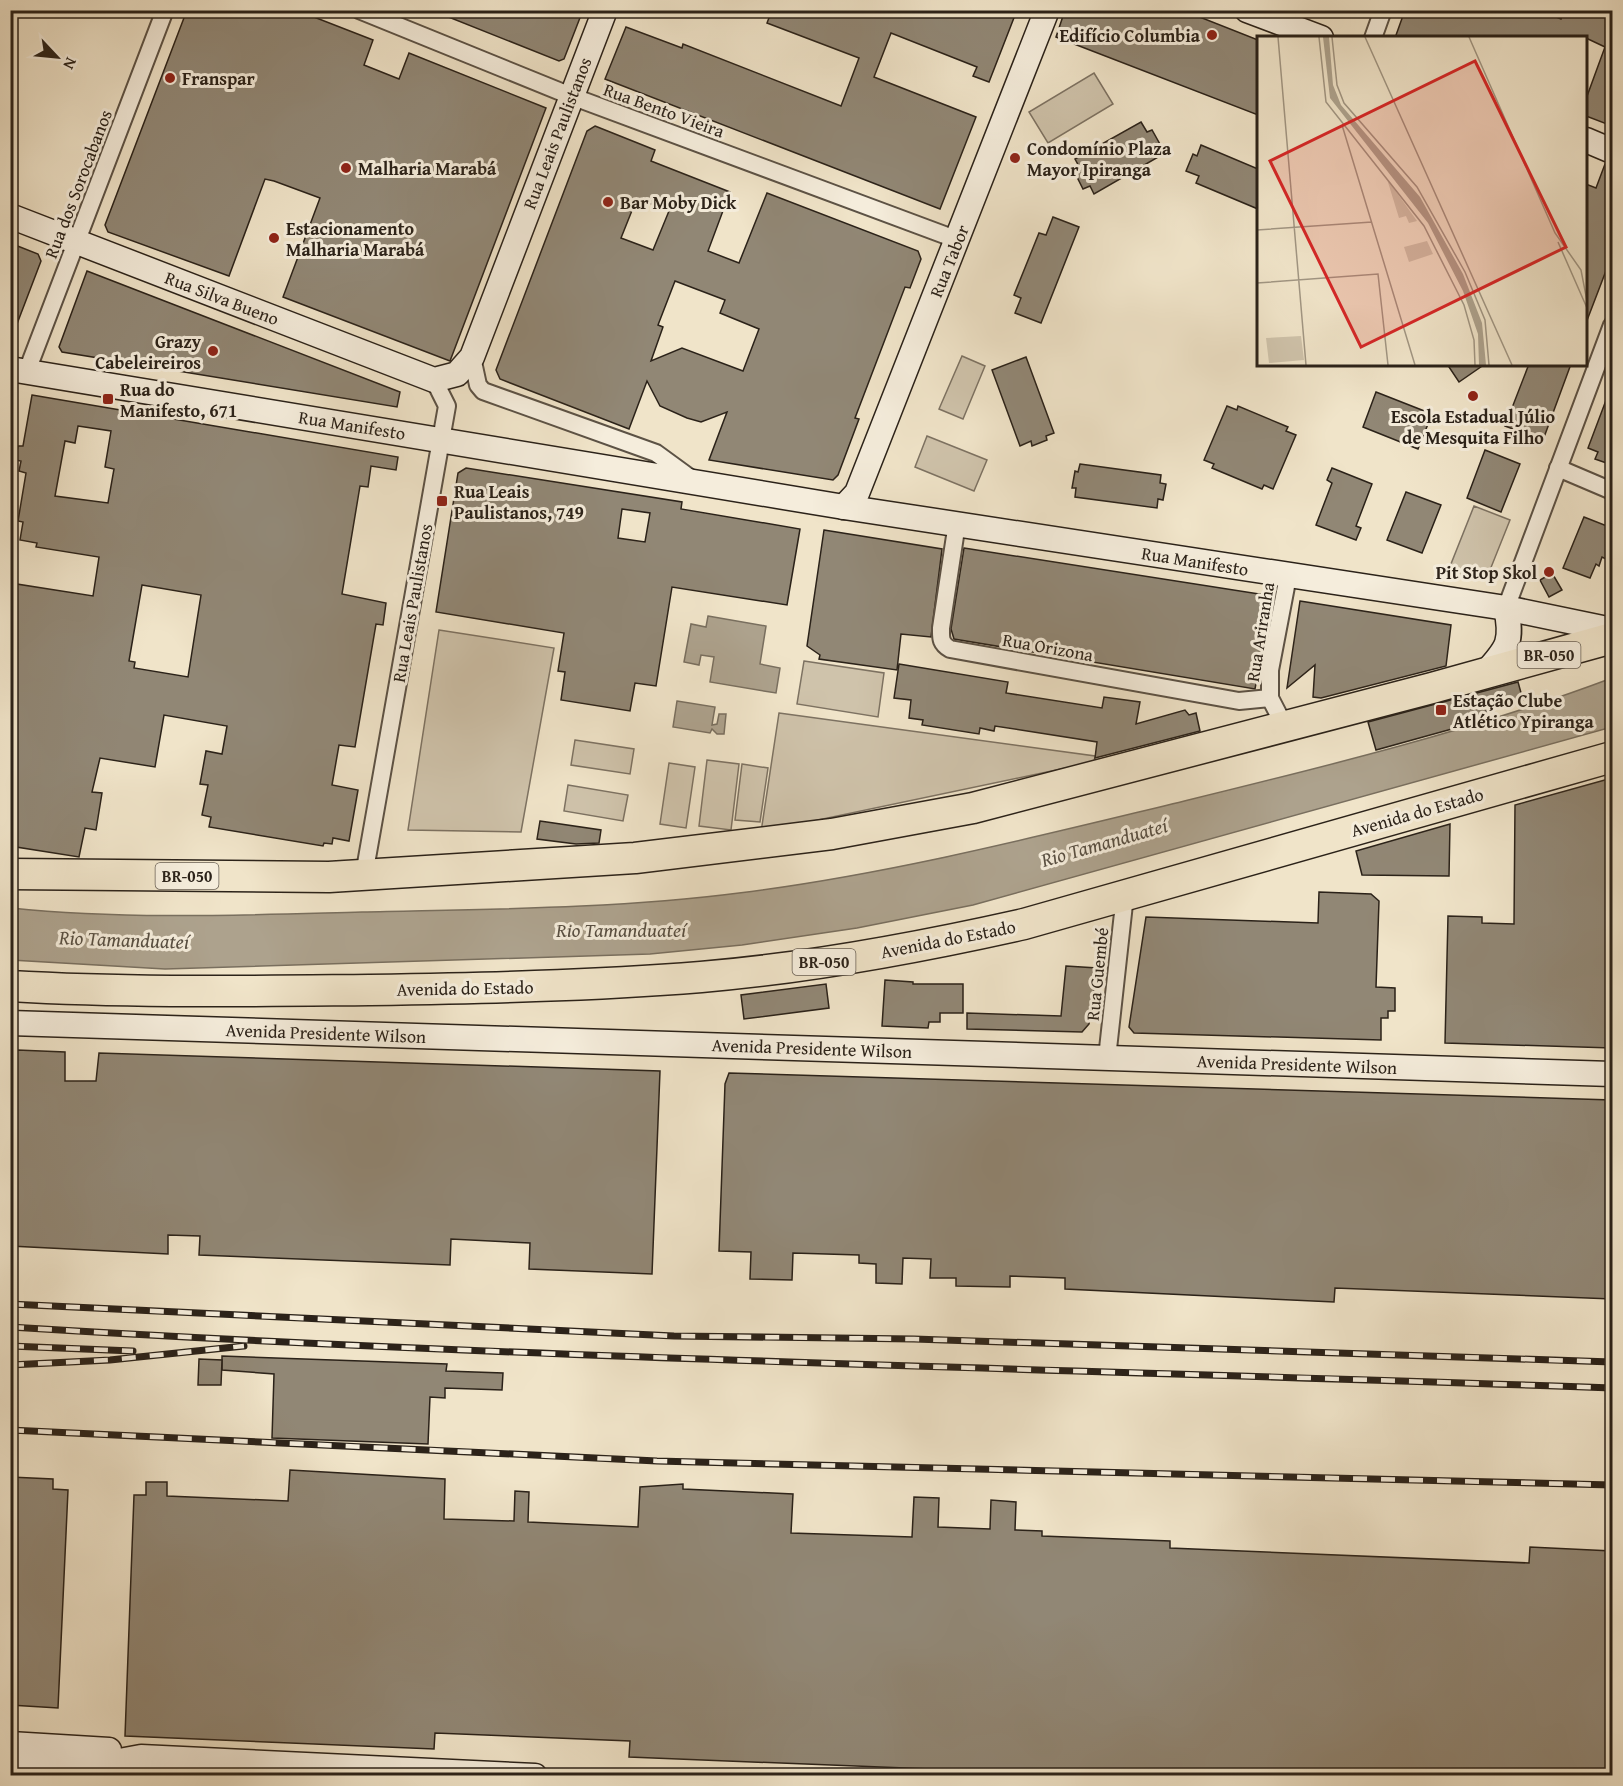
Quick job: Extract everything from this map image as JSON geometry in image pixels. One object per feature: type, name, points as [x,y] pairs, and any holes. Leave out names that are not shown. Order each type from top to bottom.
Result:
[{"type":"highway","name":"BR-050","points":[[10,874],[329,877],[712,851],[881,826],[974,808],[1285,727],[1612,638]]},
{"type":"highway","name":"Avenida do Estado","points":[[10,986],[174,991],[536,987],[703,976],[842,959],[939,944],[1024,924],[1612,757]]},
{"type":"main road","name":"Rua Leais Paulistanos","points":[[434,380],[457,374],[472,357],[605,10]]},
{"type":"main road","name":"Rua Tabor","points":[[844,507],[854,498],[859,487],[1047,10]]},
{"type":"main road","points":[[1247,10],[1316,36]]},
{"type":"main road","points":[[1587,140],[1612,151]]},
{"type":"main road","name":"Rua Silva Bueno","points":[[10,216],[434,380]]},
{"type":"main road","name":"Rua Manifesto","points":[[19,370],[693,480],[844,507],[1506,608],[1612,630]]},
{"type":"main road","points":[[859,487],[868,501],[883,512]]},
{"type":"main road","points":[[1486,672],[1507,650],[1510,627],[1506,608]]},
{"type":"main road","name":"Avenida Presidente Wilson","points":[[10,1023],[1612,1074]]},
{"type":"main road","points":[[10,1744],[110,1750],[141,1757],[535,1776]]},
{"type":"main road","points":[[10,1766],[114,1762],[141,1757]]},
{"type":"street","name":"Rua dos Sorocabanos","points":[[19,370],[76,242],[165,10]]},
{"type":"street","name":"Rua Bento Vieira","points":[[359,10],[571,96],[958,240]]},
{"type":"street","points":[[1374,36],[1383,10]]},
{"type":"street","points":[[1506,608],[1612,325]]},
{"type":"street","name":"Rua Manifesto","points":[[472,357],[478,385],[487,393],[656,453],[693,480]]},
{"type":"street","name":"Rua Leais Paulistanos","points":[[364,875],[447,406],[434,380]]},
{"type":"street","points":[[1558,468],[1612,491]]},
{"type":"street","name":"Rua Orizona","points":[[957,523],[941,628],[943,645],[950,649],[1239,701],[1270,698]]},
{"type":"street","name":"Rua Ariranha","points":[[1285,727],[1270,698],[1270,670],[1288,576]]},
{"type":"street","name":"Rua Guembé","points":[[1107,1058],[1125,895]]},
{"type":"shaded area","points":[[1094,73],[1113,104],[1048,143],[1029,112]]},
{"type":"shaded area","points":[[962,356],[985,366],[963,419],[939,409]]},
{"type":"shaded area","points":[[927,436],[987,460],[974,491],[915,467]]},
{"type":"shaded area","points":[[1474,506],[1510,520],[1486,580],[1447,574]]},
{"type":"shaded area","points":[[439,630],[554,648],[521,832],[408,830]]},
{"type":"shaded area","points":[[804,661],[884,673],[878,717],[797,704]]},
{"type":"shaded area","points":[[779,713],[1095,756],[1094,762],[761,832]]},
{"type":"shaded area","points":[[575,740],[634,749],[630,774],[571,765]]},
{"type":"shaded area","points":[[707,760],[739,764],[731,830],[699,826]]},
{"type":"shaded area","points":[[669,763],[695,767],[686,828],[660,824]]},
{"type":"shaded area","points":[[742,764],[768,768],[760,822],[735,820]]},
{"type":"shaded area","points":[[568,785],[628,795],[623,821],[564,811]]},
{"type":"water","points":[[708,616],[766,626],[760,664],[780,668],[776,693],[710,682],[714,657],[701,655],[699,665],[684,662],[691,624],[706,627]]},
{"type":"water","name":"Rio Tamanduateí","points":[[1612,678],[1612,727],[973,905],[857,928],[742,945],[650,954],[165,969],[11,960],[11,908],[55,912],[186,916],[551,907],[692,898],[846,877],[1006,844],[1334,764],[1502,716]]},
{"type":"water","points":[[677,701],[715,707],[712,725],[717,724],[719,714],[726,714],[724,734],[717,734],[712,729],[710,733],[673,727]]},
{"type":"building","points":[[187,10],[296,10],[373,40],[364,65],[399,79],[409,53],[546,108],[450,361],[283,297],[320,198],[265,179],[229,276],[108,232],[105,225]]},
{"type":"building","points":[[431,10],[583,10],[564,59],[559,61]]},
{"type":"building","points":[[772,10],[1017,10],[989,82],[973,76],[977,67],[891,33],[874,77],[976,117],[940,209],[605,79],[626,27],[682,48],[683,44],[841,106],[859,58],[767,23]]},
{"type":"building","points":[[1065,10],[1182,10],[1257,40],[1257,115],[1056,37]]},
{"type":"building","points":[[1405,10],[1539,10],[1561,19],[1564,10],[1612,10],[1612,126],[1587,116],[1587,96],[1605,47],[1587,38],[1587,36],[1396,36]]},
{"type":"building","points":[[1141,122],[1147,132],[1152,130],[1161,146],[1156,149],[1160,156],[1094,194],[1090,186],[1083,189],[1075,173],[1081,170],[1075,159]]},
{"type":"building","points":[[595,126],[655,150],[651,161],[730,192],[708,251],[739,263],[767,193],[918,251],[921,259],[910,288],[905,287],[855,418],[859,419],[838,475],[833,480],[709,460],[727,412],[701,422],[687,418],[660,406],[647,381],[629,429],[500,379],[496,370],[587,131]],"holes":[[[637,198],[669,211],[653,250],[621,238]],[[675,281],[725,300],[720,313],[759,329],[743,371],[682,348],[651,361],[663,327],[658,325]]]},
{"type":"building","points":[[1201,145],[1257,169],[1257,209],[1196,183],[1199,176],[1186,171],[1193,154],[1197,156]]},
{"type":"building","points":[[1605,164],[1612,165],[1612,255],[1587,320],[1587,184],[1596,188]]},
{"type":"building","points":[[1053,217],[1079,227],[1041,323],[1015,313],[1021,298],[1014,295],[1039,233],[1046,235]]},
{"type":"building","points":[[10,243],[38,254],[41,261],[12,337]]},
{"type":"building","points":[[87,271],[400,392],[397,407],[62,352],[59,347]]},
{"type":"building","points":[[1026,357],[1054,433],[1046,436],[1047,440],[1032,446],[1031,441],[1020,446],[992,370]]},
{"type":"building","points":[[1448,366],[1482,366],[1459,382]]},
{"type":"building","points":[[1528,366],[1570,366],[1543,440],[1505,426]]},
{"type":"building","points":[[1611,387],[1612,465],[1595,459],[1598,452],[1588,448]]},
{"type":"building","points":[[1376,392],[1432,414],[1418,449],[1363,427]]},
{"type":"building","points":[[32,395],[398,457],[396,470],[371,466],[368,487],[360,486],[342,594],[386,603],[383,625],[376,624],[355,747],[339,745],[332,785],[358,790],[349,841],[333,838],[332,844],[324,843],[323,846],[209,827],[211,817],[202,815],[208,785],[200,784],[206,751],[222,754],[227,726],[164,715],[155,767],[100,758],[92,792],[102,793],[96,830],[85,828],[79,857],[10,846],[10,583],[93,596],[99,557],[36,547],[37,543],[20,540],[23,522],[18,521],[26,473],[19,471],[21,461],[15,460],[18,446],[23,446]],"holes":[[[78,426],[111,431],[105,467],[114,469],[108,503],[55,496],[65,441],[75,443]],[[142,585],[201,595],[188,677],[134,668],[135,662],[129,661]]]},
{"type":"building","points":[[1227,406],[1237,410],[1238,406],[1288,427],[1286,431],[1296,435],[1273,489],[1264,485],[1262,489],[1212,468],[1214,464],[1204,460]]},
{"type":"building","points":[[1485,450],[1520,464],[1501,512],[1467,498]]},
{"type":"building","points":[[1080,464],[1161,475],[1160,483],[1166,484],[1163,500],[1158,499],[1157,508],[1075,497],[1076,488],[1072,488],[1075,471],[1078,472]]},
{"type":"building","points":[[466,468],[682,502],[681,509],[800,529],[787,605],[672,587],[656,686],[635,683],[630,711],[561,700],[565,672],[558,671],[564,633],[436,612],[458,473]],"holes":[[[622,509],[650,513],[645,542],[618,538]]]},
{"type":"building","points":[[1332,468],[1372,484],[1356,526],[1361,528],[1356,540],[1316,525],[1332,483],[1327,480]]},
{"type":"building","points":[[1406,492],[1441,505],[1422,553],[1387,540]]},
{"type":"building","points":[[1584,517],[1612,528],[1612,562],[1602,557],[1599,566],[1596,564],[1590,578],[1563,568]]},
{"type":"building","points":[[824,530],[942,549],[931,637],[901,634],[897,670],[819,659],[820,655],[807,646]]},
{"type":"building","points":[[964,548],[1272,596],[1255,689],[954,639],[951,629]]},
{"type":"building","points":[[1552,573],[1562,590],[1549,597],[1540,580]]},
{"type":"building","points":[[1300,601],[1451,625],[1446,666],[1321,698],[1313,697],[1315,665],[1287,688]]},
{"type":"building","points":[[899,664],[1008,682],[1006,693],[1102,708],[1104,697],[1140,702],[1136,724],[1185,710],[1189,715],[1196,713],[1200,731],[1095,758],[1097,742],[995,726],[994,731],[980,728],[979,734],[922,725],[923,720],[909,718],[911,700],[894,698]]},
{"type":"building","points":[[1518,682],[1523,700],[1486,711],[1488,719],[1376,750],[1368,722]]},
{"type":"building","points":[[1612,778],[1612,1048],[1445,1043],[1448,916],[1482,917],[1482,923],[1514,924],[1515,805]]},
{"type":"building","points":[[540,821],[601,830],[599,843],[576,844],[537,839]]},
{"type":"building","points":[[1450,824],[1449,876],[1362,875],[1356,851]]},
{"type":"building","points":[[1319,892],[1371,894],[1379,901],[1376,987],[1395,988],[1395,1011],[1388,1011],[1388,1018],[1381,1018],[1381,1040],[1134,1033],[1129,1027],[1146,917],[1318,923]]},
{"type":"building","points":[[1066,966],[1097,968],[1089,1024],[1082,1032],[967,1029],[967,1013],[1061,1016]]},
{"type":"building","points":[[885,980],[913,982],[913,984],[963,984],[963,1013],[940,1013],[940,1022],[929,1022],[928,1028],[882,1026]]},
{"type":"building","points":[[826,984],[829,1008],[744,1019],[741,995]]},
{"type":"building","points":[[17,1050],[65,1052],[65,1081],[96,1081],[99,1053],[660,1071],[652,1274],[529,1269],[530,1243],[451,1239],[450,1265],[199,1255],[200,1236],[168,1235],[168,1254],[10,1246],[10,1078],[17,1078]]},
{"type":"building","points":[[729,1073],[1612,1100],[1612,1299],[1335,1288],[1334,1302],[1065,1289],[1065,1278],[1010,1276],[1010,1287],[956,1286],[956,1278],[930,1278],[931,1259],[903,1258],[902,1284],[876,1283],[876,1264],[859,1263],[859,1255],[793,1253],[792,1280],[750,1279],[751,1252],[719,1251],[725,1084]]},
{"type":"building","points":[[222,1356],[447,1364],[446,1371],[503,1373],[502,1390],[445,1388],[445,1398],[430,1397],[428,1444],[272,1438],[274,1374],[222,1370]]},
{"type":"building","points":[[199,1359],[222,1360],[221,1385],[198,1385]]},
{"type":"building","points":[[290,1470],[445,1479],[444,1519],[514,1521],[515,1491],[529,1492],[528,1522],[638,1527],[640,1487],[683,1484],[683,1489],[793,1494],[791,1533],[912,1537],[914,1497],[939,1498],[938,1527],[990,1529],[991,1500],[1016,1502],[1015,1530],[1042,1531],[1042,1536],[1170,1541],[1170,1548],[1529,1563],[1530,1547],[1612,1551],[1612,1776],[1106,1776],[629,1757],[630,1741],[435,1733],[434,1749],[125,1736],[134,1495],[146,1495],[146,1482],[167,1482],[167,1496],[288,1501]]},
{"type":"building","points":[[10,1477],[53,1479],[53,1489],[68,1490],[58,1708],[10,1705]]},
{"type":"railway","points":[[10,1304],[674,1336],[914,1339],[1612,1362]]},
{"type":"railway","points":[[10,1327],[611,1356],[1612,1388]]},
{"type":"railway","points":[[10,1346],[133,1351]]},
{"type":"railway","points":[[10,1365],[110,1360],[244,1346]]},
{"type":"railway","points":[[10,1430],[657,1461],[1612,1485]]},
{"type":"place","name":"Edifício Columbia","points":[[1212,35]]},
{"type":"place","name":"Franspar","points":[[170,78]]},
{"type":"place","name":"Condomínio Plaza Mayor Ipiranga","points":[[1015,158]]},
{"type":"place","name":"Malharia Marabá","points":[[346,168]]},
{"type":"place","name":"Bar Moby Dick","points":[[608,202]]},
{"type":"place","name":"Estacionamento Malharia Marabá","points":[[274,238]]},
{"type":"place","name":"Grazy Cabeleireiros","points":[[213,351]]},
{"type":"place","name":"Escola Estadual Júlio de Mesquita Filho","points":[[1473,396]]},
{"type":"place","name":"Rua do Manifesto, 671","points":[[108,399]]},
{"type":"place","name":"Rua Leais Paulistanos, 749","points":[[442,501]]},
{"type":"place","name":"Pit Stop Skol","points":[[1549,572]]},
{"type":"place","name":"Estação Clube Atlético Ypiranga","points":[[1441,710]]}]
